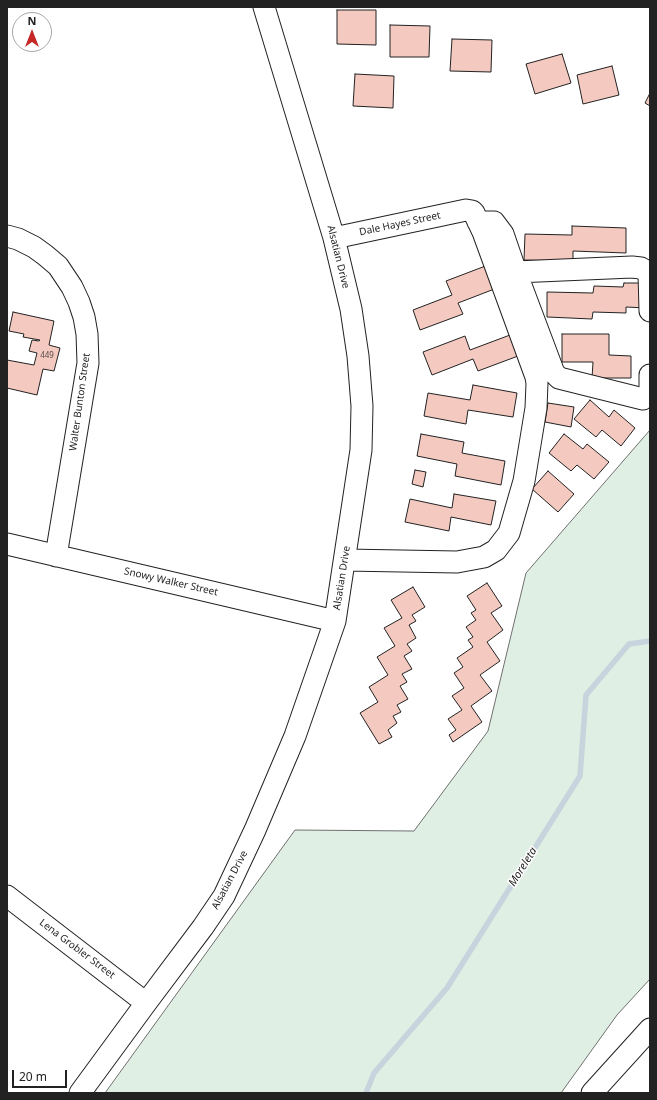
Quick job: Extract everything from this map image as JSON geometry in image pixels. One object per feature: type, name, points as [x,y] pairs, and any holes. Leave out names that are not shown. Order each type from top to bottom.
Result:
[{"type":"street","name":"Alsatian Drive","points":[[80,1093],[203,928],[224,896],[295,736],[335,621],[361,450],[362,406],[358,356],[351,309],[334,238],[264,7]]},
{"type":"street","name":"Dale Hayes Street","points":[[334,238],[472,216]]},
{"type":"street","points":[[472,216],[494,222],[503,234],[554,373],[559,378],[643,399],[650,393],[650,376]]},
{"type":"street","points":[[345,560],[457,562],[470,560],[484,557],[496,550],[509,533],[524,481],[536,408],[537,383],[536,377],[472,216]]},
{"type":"street","name":"Walter Bunton Street","points":[[7,236],[18,239],[34,247],[58,266],[72,287],[79,302],[88,334],[88,362],[56,556]]},
{"type":"street","points":[[516,272],[632,267],[641,268],[649,273],[650,311]]},
{"type":"street","name":"Snowy Walker Street","points":[[7,544],[335,621]]},
{"type":"street","name":"Lena Grobler Street","points":[[7,896],[146,1003]]},
{"type":"street","points":[[592,1093],[650,1029]]},
{"type":"green space","points":[[650,430],[650,979],[617,1015],[561,1093],[105,1093],[295,830],[414,831],[488,731],[526,573]]},
{"type":"building","points":[[337,10],[376,10],[376,45],[337,44]]},
{"type":"building","points":[[390,25],[430,26],[429,57],[390,57]]},
{"type":"building","points":[[452,39],[492,40],[491,72],[450,71]]},
{"type":"building","points":[[562,54],[571,83],[535,94],[526,64]]},
{"type":"building","points":[[612,66],[619,95],[583,104],[577,75]]},
{"type":"building","points":[[355,74],[394,76],[393,108],[353,106]]},
{"type":"building","points":[[650,93],[650,106],[645,103]]},
{"type":"building","points":[[572,226],[626,228],[626,253],[573,251],[573,261],[524,260],[525,234],[572,235]]},
{"type":"building","points":[[488,265],[497,288],[458,303],[463,314],[420,330],[413,310],[452,295],[446,281]]},
{"type":"building","points":[[624,283],[647,283],[646,308],[626,307],[626,313],[593,312],[592,319],[547,317],[547,292],[593,293],[594,286],[623,287]]},
{"type":"building","points":[[13,312],[54,321],[49,345],[60,348],[54,371],[43,369],[37,395],[7,388],[7,360],[34,365],[37,353],[29,351],[32,340],[40,340],[23,337],[24,334],[9,331]]},
{"type":"building","points":[[562,334],[609,334],[609,355],[631,356],[631,378],[592,378],[593,362],[562,362]]},
{"type":"building","points":[[510,335],[518,356],[478,371],[473,359],[432,375],[423,352],[465,336],[470,350]]},
{"type":"building","points":[[473,385],[517,393],[513,417],[468,410],[466,424],[424,416],[428,393],[470,400]]},
{"type":"building","points":[[590,400],[609,417],[614,410],[635,428],[621,446],[602,430],[596,437],[574,419]]},
{"type":"building","points":[[548,403],[574,407],[571,427],[545,422]]},
{"type":"building","points":[[421,434],[464,442],[462,453],[505,461],[501,485],[455,476],[457,464],[417,456]]},
{"type":"building","points":[[564,434],[583,449],[587,444],[609,462],[594,479],[577,465],[571,471],[549,453]]},
{"type":"building","points":[[415,470],[426,472],[423,487],[412,484]]},
{"type":"building","points":[[548,471],[574,494],[558,512],[532,489]]},
{"type":"building","points":[[454,494],[496,501],[491,525],[451,517],[449,531],[405,522],[410,499],[452,508]]},
{"type":"building","points":[[487,583],[502,606],[491,613],[503,630],[487,642],[500,661],[480,675],[492,691],[471,706],[482,722],[453,742],[449,735],[456,730],[448,719],[462,710],[452,696],[464,688],[454,673],[463,667],[457,658],[473,647],[468,640],[473,637],[466,627],[476,620],[471,613],[476,610],[467,596]]},
{"type":"building","points":[[413,587],[425,607],[412,615],[416,621],[409,625],[416,638],[407,644],[412,651],[404,656],[412,669],[402,674],[407,682],[400,686],[408,699],[397,705],[401,712],[393,716],[397,723],[388,730],[392,737],[379,744],[360,713],[378,702],[369,687],[388,675],[377,657],[395,646],[384,628],[402,618],[391,600]]},
{"type":"waterway","name":"Moreleta","points":[[366,1093],[374,1073],[447,988],[580,776],[586,695],[629,644],[650,641]]}]
